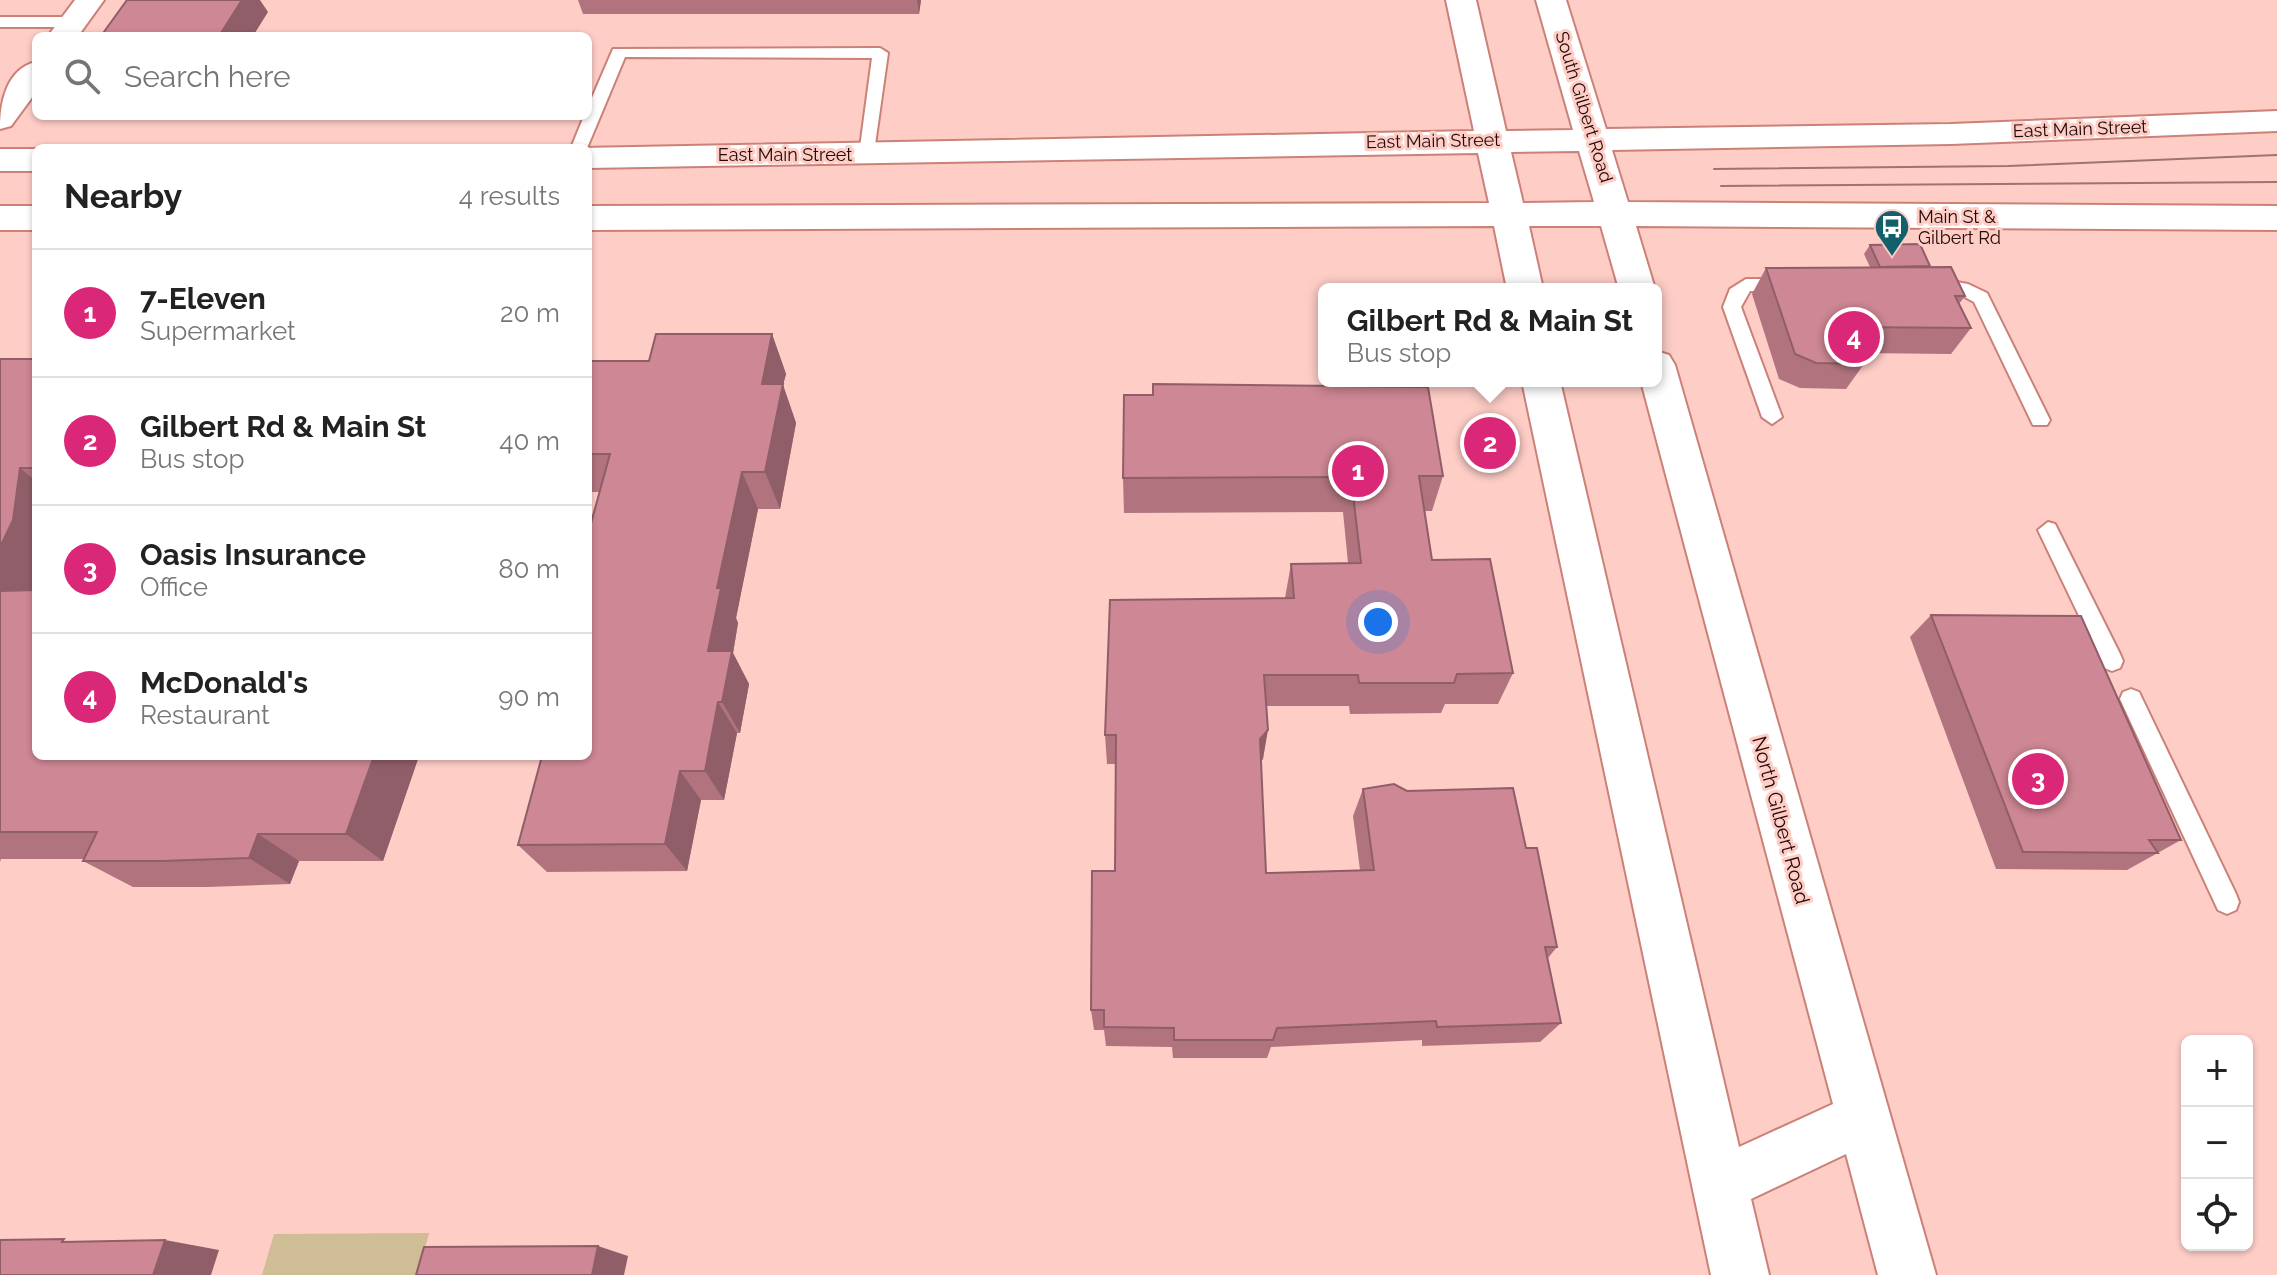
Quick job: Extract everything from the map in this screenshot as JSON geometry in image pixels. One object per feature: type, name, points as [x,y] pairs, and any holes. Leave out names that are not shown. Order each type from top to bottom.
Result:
[{"type":"main road","points":[[1461,0],[1524,283]]},
{"type":"main road","name":"South Gilbert Road","points":[[1551,0],[1616,214]]},
{"type":"main road","name":"East Main Street","points":[[592,157],[867,155],[1593,138],[1951,134],[2277,121]]},
{"type":"main road","points":[[0,160],[32,160]]},
{"type":"main road","points":[[1616,214],[1635,283]]},
{"type":"main road","points":[[592,218],[1616,214],[2277,218]]},
{"type":"main road","points":[[0,218],[32,218]]},
{"type":"main road","points":[[1542,387],[1740,1275]]},
{"type":"main road","name":"North Gilbert Road","points":[[1662,387],[1907,1275]]},
{"type":"main road","points":[[1720,1184],[1864,1118]]},
{"type":"street","points":[[0,119],[32,76]]},
{"type":"lane","points":[[0,22],[75,19]]},
{"type":"lane","points":[[592,117],[619,52],[880,53],[867,155]]},
{"type":"lane","points":[[581,144],[591,120]]},
{"type":"lane","points":[[1914,284],[1944,284],[1968,290],[1981,298],[2040,420]]},
{"type":"lane","points":[[1772,417],[1732,307],[1736,294],[1746,285],[1807,285]]},
{"type":"lane","points":[[2048,530],[2112,661]]},
{"type":"lane","points":[[2131,699],[2227,902]]},
{"type":"shaded area","points":[[429,1233],[418,1275],[262,1275],[274,1234]]},
{"type":"building","points":[[127,0],[242,0],[222,32],[104,32]]},
{"type":"building","points":[[1920,244],[1930,266],[1880,267],[1870,245]]},
{"type":"building","points":[[1951,267],[1965,296],[1955,296],[1971,328],[1850,327],[1864,364],[1816,363],[1795,354],[1766,268]]},
{"type":"building","points":[[656,334],[772,334],[762,384],[783,384],[765,472],[742,472],[717,588],[721,588],[708,651],[732,651],[722,702],[718,702],[705,771],[680,771],[665,844],[518,845],[541,760],[592,760],[592,519],[610,454],[592,454],[592,361],[649,361]]},
{"type":"building","points":[[0,359],[32,359],[32,468],[20,468],[13,520],[0,547]]},
{"type":"building","points":[[1153,384],[1428,387],[1443,476],[1419,476],[1432,560],[1490,559],[1513,673],[1457,674],[1454,683],[1359,683],[1358,675],[1264,675],[1268,730],[1260,739],[1266,873],[1374,870],[1363,789],[1394,784],[1407,791],[1513,788],[1526,848],[1537,848],[1557,947],[1545,947],[1561,1023],[1437,1027],[1436,1021],[1277,1028],[1273,1040],[1174,1040],[1174,1028],[1104,1027],[1104,1010],[1091,1010],[1092,871],[1115,871],[1116,735],[1105,735],[1110,600],[1294,598],[1291,564],[1361,563],[1351,477],[1123,478],[1124,395],[1153,395]]},
{"type":"building","points":[[32,590],[32,760],[373,760],[346,834],[258,834],[249,858],[83,861],[97,832],[0,832],[0,591]]},
{"type":"building","points":[[1931,615],[2081,616],[2181,840],[2149,840],[2158,853],[2023,852]]},
{"type":"building","points":[[64,1239],[62,1242],[165,1240],[153,1275],[0,1275],[0,1240]]},
{"type":"building","points":[[598,1246],[592,1275],[416,1275],[424,1247]]},
{"type":"tram line","points":[[1714,169],[2008,166],[2277,155]]},
{"type":"tram line","points":[[1721,186],[2277,182]]},
{"type":"place","name":"Main St & Gilbert Rd","points":[[1892,258]]},
{"type":"place","name":"McDonald's","points":[[1854,337]]},
{"type":"place","name":"Gilbert Rd & Main St","points":[[1490,443]]},
{"type":"place","name":"7-Eleven","points":[[1358,471]]},
{"type":"place","name":"Oasis Insurance","points":[[2038,779]]}]
